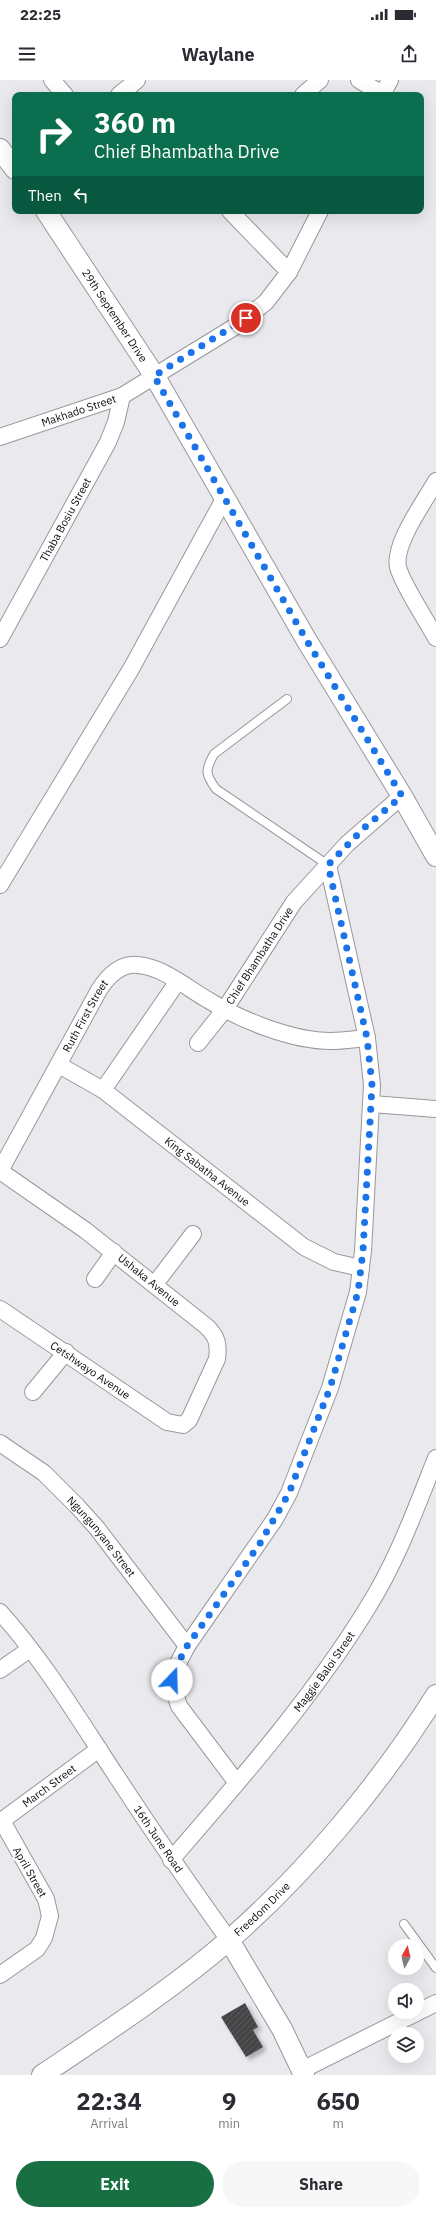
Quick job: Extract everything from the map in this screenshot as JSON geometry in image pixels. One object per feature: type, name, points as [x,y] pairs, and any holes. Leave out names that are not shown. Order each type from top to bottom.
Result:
[{"type":"street","points":[[52,80],[62,92]]},
{"type":"street","points":[[123,92],[137,80]]},
{"type":"street","points":[[307,92],[320,80]]},
{"type":"street","points":[[359,80],[385,90]]},
{"type":"street","points":[[0,149],[12,165]]},
{"type":"street","name":"29th September Drive","points":[[48,214],[154,376],[307,641],[402,796],[436,856]]},
{"type":"street","points":[[233,214],[288,272]]},
{"type":"street","name":"Makhado Street","points":[[0,437],[108,402],[122,396],[236,326],[266,302],[288,272],[318,214]]},
{"type":"street","name":"Thaba Bosiu Street","points":[[0,639],[108,442],[116,422],[122,396]]},
{"type":"street","points":[[436,481],[404,537],[398,560],[398,568],[404,581],[436,638]]},
{"type":"street","points":[[0,885],[132,669],[224,497]]},
{"type":"street","name":"Chief Bhambatha Drive","points":[[367,1038],[330,1041],[294,1036],[274,1030],[225,1009],[294,902],[364,828],[402,796]]},
{"type":"street","points":[[238,1783],[175,1698],[172,1680],[174,1671],[187,1646],[259,1545],[289,1493],[302,1464],[341,1353],[358,1292],[361,1268],[372,1104],[367,1038],[328,865]]},
{"type":"street","name":"Ruth First Street","points":[[0,1171],[99,990],[116,970],[138,965],[147,967],[178,981],[209,1001],[225,1009]]},
{"type":"street","points":[[103,1090],[178,981]]},
{"type":"street","points":[[198,1044],[225,1009]]},
{"type":"street","name":"King Sabatha Avenue","points":[[59,1065],[103,1090],[304,1247],[334,1262],[361,1268]]},
{"type":"street","points":[[372,1104],[436,1110]]},
{"type":"street","name":"Ushaka Avenue","points":[[0,1171],[62,1213],[114,1252],[212,1331],[218,1344],[217,1359],[192,1416],[183,1425]]},
{"type":"street","points":[[155,1284],[193,1234]]},
{"type":"street","points":[[95,1279],[114,1252]]},
{"type":"street","name":"Cetshwayo Avenue","points":[[0,1309],[66,1352],[167,1422],[183,1425]]},
{"type":"street","points":[[33,1392],[66,1352]]},
{"type":"street","name":"Ngungunyane Street","points":[[0,1443],[44,1473],[77,1506],[96,1527],[187,1646]]},
{"type":"street","name":"Maggie Baloi Street","points":[[171,1860],[238,1783],[305,1697],[369,1606],[414,1515],[436,1458]]},
{"type":"street","name":"16th June Road","points":[[0,1612],[30,1649],[99,1749],[171,1860],[229,1940],[282,2029],[303,2072]]},
{"type":"street","points":[[0,1670],[30,1649]]},
{"type":"street","name":"Freedom Drive","points":[[42,2075],[143,2006],[229,1940],[278,1892],[337,1829],[396,1754],[436,1695]]},
{"type":"street","name":"March Street","points":[[1,1821],[99,1749]]},
{"type":"street","name":"April Street","points":[[0,1975],[37,1949],[44,1938],[50,1916],[46,1899],[1,1821]]},
{"type":"street","points":[[303,2072],[436,2003]]},
{"type":"lane","points":[[287,699],[214,754],[207,766],[208,778],[216,789],[328,865]]},
{"type":"lane","points":[[404,1924],[436,1968]]},
{"type":"building","points":[[245,2003],[258,2027],[253,2030],[263,2047],[246,2057],[221,2017]]},
{"type":"route","points":[[172,1680],[174,1671],[187,1646],[276,1520],[302,1464],[330,1388],[350,1323],[358,1292],[362,1259],[371,1131],[372,1085],[367,1038],[328,865],[364,828],[402,796],[307,641],[154,376],[236,326],[246,318]]}]
